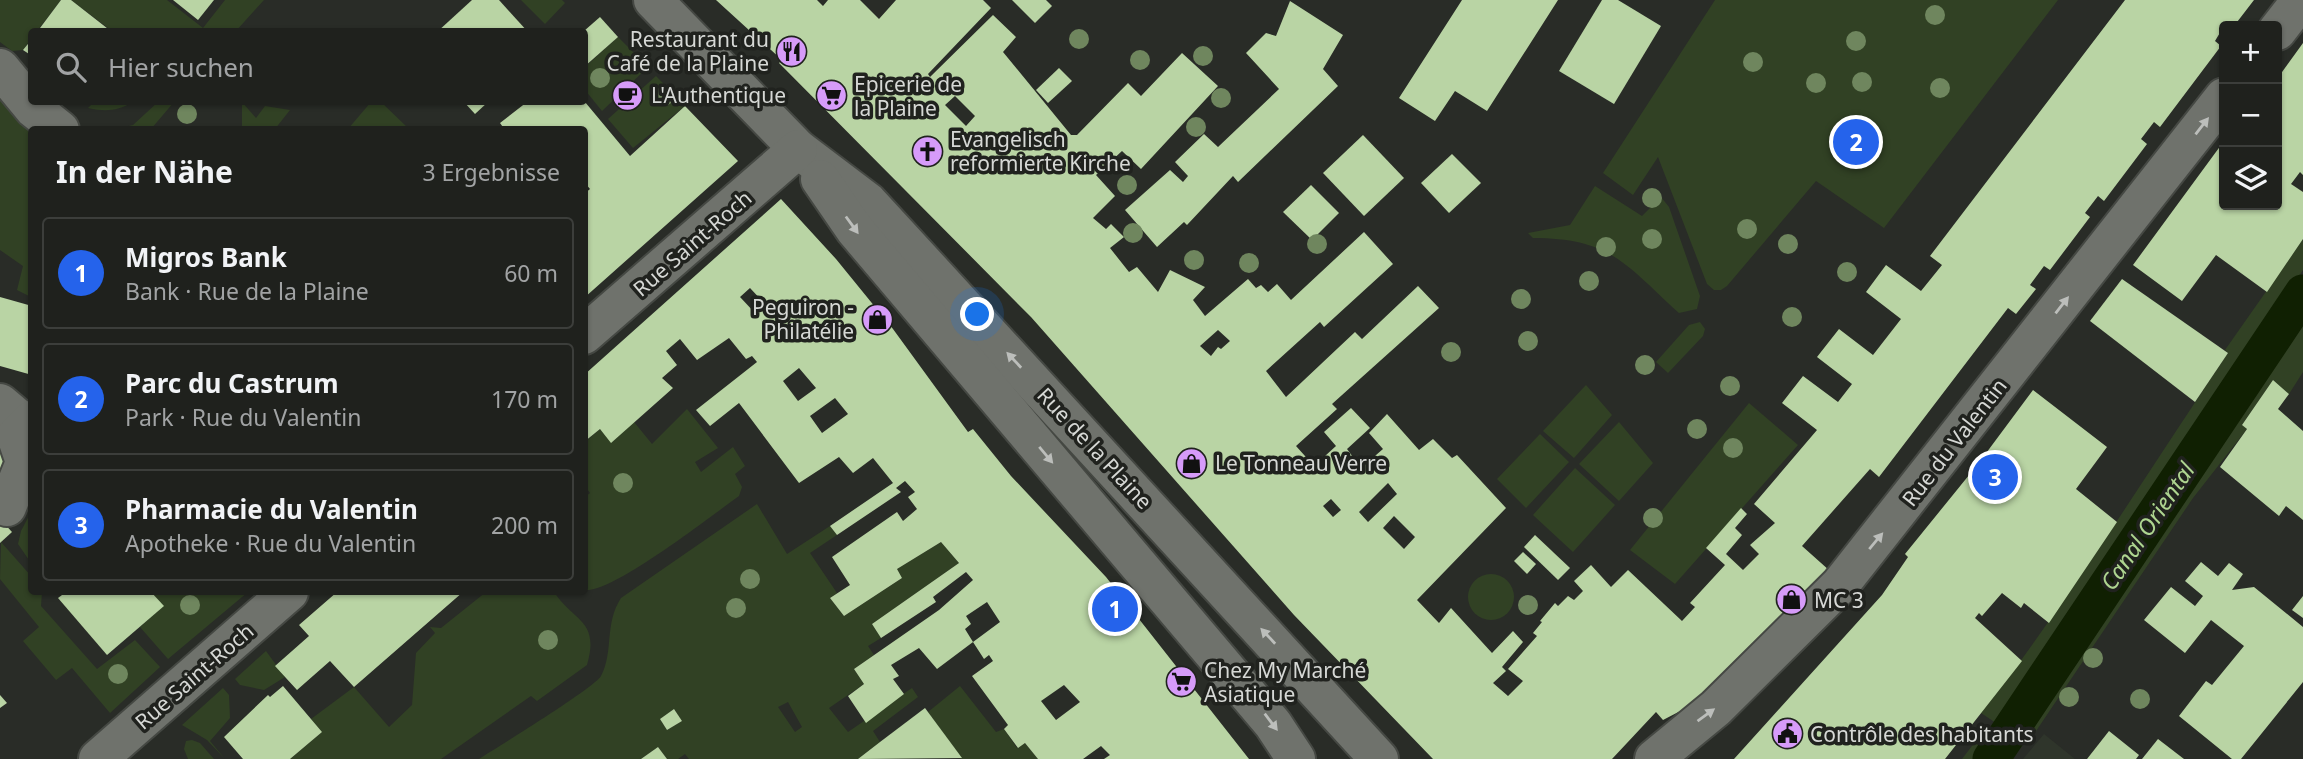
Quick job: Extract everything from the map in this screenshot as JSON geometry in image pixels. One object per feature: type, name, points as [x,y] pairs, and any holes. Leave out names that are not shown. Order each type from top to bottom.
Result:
[{"type":"street","name":"Rue de la Plaine","points":[[653,0],[798,149],[868,202],[1380,759]]},
{"type":"street","points":[[2282,25],[2301,0]]},
{"type":"street","points":[[0,68],[28,102]]},
{"type":"street","name":"Rue du Valentin","points":[[1654,759],[1716,708],[1832,594],[1895,518],[2219,103]]},
{"type":"street","points":[[31,105],[55,126]]},
{"type":"street","name":"Rue de la Plaine","points":[[798,149],[855,230],[1273,724],[1296,759]]},
{"type":"street","name":"Rue Saint-Roch","points":[[588,332],[798,149]]},
{"type":"street","points":[[6,507],[25,462],[16,436],[19,416]]},
{"type":"street","name":"Rue Saint-Roch","points":[[98,759],[286,595]]},
{"type":"shaded area","points":[[2044,734],[2075,759],[2023,759]]},
{"type":"green space","points":[[0,0],[61,0],[39,28],[28,28],[28,43],[23,50],[12,51],[0,42]]},
{"type":"green space","points":[[71,0],[167,0],[203,28],[108,28]]},
{"type":"green space","points":[[225,0],[264,0],[239,28],[203,28]]},
{"type":"green space","points":[[521,0],[562,0],[565,3],[545,24]]},
{"type":"green space","points":[[1715,0],[2058,0],[1884,228],[1816,181],[1727,286],[1714,290],[1707,284],[1658,157],[1633,195],[1603,173]]},
{"type":"green space","points":[[618,37],[648,67],[602,111],[588,94],[588,64]]},
{"type":"green space","points":[[656,76],[685,106],[633,148],[608,119]]},
{"type":"green space","points":[[0,77],[30,126],[28,296],[17,290],[23,266],[0,250]]},
{"type":"green space","points":[[91,105],[126,105],[111,110],[88,108]]},
{"type":"green space","points":[[155,105],[171,105],[154,126],[129,126]]},
{"type":"green space","points":[[242,105],[256,118],[265,106],[290,110],[277,126],[242,126]]},
{"type":"green space","points":[[368,105],[384,105],[406,126],[351,126]]},
{"type":"green space","points":[[1595,186],[1642,216],[1661,197],[1669,207],[1700,296],[1697,309],[1679,313],[1630,268],[1599,249],[1559,239],[1533,238],[1528,233],[1570,225]]},
{"type":"green space","points":[[2303,239],[2303,270],[1999,725],[1981,713],[2077,580],[2228,353],[2225,350]]},
{"type":"green space","points":[[2303,306],[2303,372],[2289,394],[2273,380],[2242,425],[2247,429],[2193,498],[2028,743],[2016,736]]},
{"type":"green space","points":[[1700,322],[1705,329],[1703,336],[1668,373],[1656,362],[1689,325]]},
{"type":"green space","points":[[1586,385],[1612,415],[1574,458],[1543,431]]},
{"type":"green space","points":[[1749,403],[1798,445],[1675,584],[1630,550]]},
{"type":"green space","points":[[687,409],[718,448],[695,462],[701,472],[733,447],[745,466],[735,474],[742,487],[739,496],[639,567],[599,588],[588,590],[588,439],[600,429],[612,442],[634,422],[652,444]]},
{"type":"green space","points":[[1619,422],[1653,463],[1619,501],[1579,464]]},
{"type":"green space","points":[[1540,434],[1569,462],[1526,508],[1497,479]]},
{"type":"green space","points":[[1575,468],[1615,505],[1573,552],[1533,515]]},
{"type":"green space","points":[[757,504],[787,554],[830,526],[837,535],[810,553],[837,593],[830,598],[844,616],[902,578],[897,569],[941,542],[959,563],[872,624],[881,638],[868,646],[874,655],[854,669],[864,684],[829,708],[848,732],[912,688],[918,697],[873,731],[880,742],[858,759],[689,759],[685,754],[678,759],[667,759],[658,747],[641,759],[479,759],[595,683],[605,667],[613,618],[621,598]],"holes":[[[788,702],[802,727],[795,732],[778,707]],[[674,709],[682,721],[667,730],[660,719]]]},
{"type":"green space","points":[[28,518],[28,559],[18,544]]},
{"type":"green space","points":[[1,542],[28,573],[28,595],[42,595],[41,606],[97,669],[135,640],[160,667],[110,713],[72,668],[56,680],[23,641],[39,627],[0,579]]},
{"type":"green space","points":[[1491,574],[1507,581],[1514,597],[1507,613],[1491,620],[1475,613],[1468,597],[1475,581]]},
{"type":"green space","points":[[154,595],[244,595],[168,659],[140,627],[163,606]]},
{"type":"green space","points":[[482,595],[556,595],[588,630],[590,650],[587,665],[537,701],[531,696],[441,759],[290,759],[322,732],[311,719],[354,687],[389,727],[412,705],[416,653],[435,633],[430,627],[441,628]]},
{"type":"green space","points":[[266,651],[285,677],[264,690],[240,685],[235,679]]},
{"type":"green space","points":[[960,686],[996,732],[1004,729],[1017,748],[1025,743],[1038,759],[961,759],[928,712]]},
{"type":"green space","points":[[223,688],[229,695],[230,718],[210,741],[225,759],[207,740],[182,725]]},
{"type":"green space","points":[[1988,725],[1995,730],[1975,759],[1962,759]]},
{"type":"green space","points":[[186,741],[200,743],[214,759],[188,759],[184,749]]},
{"type":"building","points":[[61,0],[71,0],[107,28],[40,28]]},
{"type":"building","points":[[173,0],[214,0],[198,20]]},
{"type":"building","points":[[472,0],[499,0],[524,28],[441,28]]},
{"type":"building","points":[[716,0],[817,0],[823,6],[828,0],[860,0],[879,19],[896,0],[983,0],[991,8],[928,74],[930,77],[993,15],[1016,37],[1003,52],[1071,135],[1077,135],[1128,83],[1141,96],[1182,53],[1218,86],[1141,169],[1122,151],[1096,175],[1115,196],[1093,218],[1106,229],[1111,224],[1124,237],[1110,248],[1129,272],[1137,267],[1158,292],[1170,270],[1205,287],[1193,300],[1205,316],[1248,279],[1256,288],[1261,285],[1268,292],[1277,284],[1291,300],[1364,232],[1393,264],[1324,327],[1320,322],[1266,371],[1286,397],[1355,332],[1362,339],[1418,286],[1439,308],[1332,404],[1337,409],[1296,446],[1314,466],[1336,446],[1324,432],[1351,408],[1370,428],[1347,449],[1361,468],[1383,449],[1369,433],[1387,414],[1419,450],[1433,439],[1452,458],[1457,455],[1506,508],[1417,600],[1439,623],[1451,608],[1492,653],[1513,631],[1523,642],[1502,667],[1506,671],[1493,683],[1508,696],[1523,681],[1508,669],[1537,636],[1533,633],[1555,603],[1558,606],[1568,596],[1574,600],[1583,591],[1574,581],[1591,565],[1611,587],[1628,570],[1682,621],[1695,607],[1690,603],[1725,565],[1706,548],[1741,508],[1747,514],[1735,528],[1742,535],[1726,554],[1743,570],[1759,554],[1750,545],[1775,523],[1754,504],[1817,430],[1782,403],[1803,376],[1838,402],[1852,384],[1817,357],[1839,329],[1873,355],[1901,319],[1866,292],[1886,265],[1921,291],[1942,265],[1930,256],[2125,0],[2254,0],[2238,21],[2219,21],[2219,34],[2215,41],[2219,49],[2160,127],[2154,122],[2141,139],[2147,144],[2104,201],[2098,196],[2085,213],[2090,217],[2050,270],[2044,266],[2030,285],[2036,289],[2016,314],[2008,308],[1879,477],[1870,469],[1802,546],[1830,571],[1764,643],[1688,707],[1663,720],[1656,712],[1612,759],[1433,759],[1294,615],[1031,317],[779,63],[782,60]],"holes":[[[955,96],[975,116],[966,126],[945,105]],[[1218,330],[1230,341],[1221,349],[1218,347],[1211,356],[1200,346]],[[1388,483],[1397,494],[1368,522],[1359,512]],[[1331,499],[1341,510],[1333,517],[1323,506]],[[1394,516],[1415,537],[1404,549],[1383,528]]]},
{"type":"building","points":[[1012,0],[1046,0],[1052,6],[1035,23]]},
{"type":"building","points":[[1462,0],[1558,0],[1487,111],[1455,91],[1435,121],[1399,98]]},
{"type":"building","points":[[1602,0],[1618,0],[1661,26],[1614,104],[1559,71]]},
{"type":"building","points":[[1290,1],[1343,35],[1323,69],[1338,86],[1238,182],[1233,176],[1187,225],[1184,222],[1157,247],[1125,210],[1170,170],[1183,182],[1188,176],[1175,162],[1204,134],[1218,147],[1279,89],[1246,53],[1266,33],[1276,36]]},
{"type":"building","points":[[600,17],[618,37],[588,63],[588,28]]},
{"type":"building","points":[[2303,43],[2303,175],[2300,172],[2291,184],[2303,192],[2303,239],[2267,292],[2216,255],[2182,301],[2133,265],[2219,148],[2219,210],[2282,210],[2282,72]]},
{"type":"building","points":[[1059,68],[1072,81],[1048,103],[1036,90]]},
{"type":"building","points":[[467,105],[485,105],[475,114]]},
{"type":"building","points":[[523,105],[588,105],[630,156],[685,106],[738,161],[588,294],[588,126],[502,126],[500,123]]},
{"type":"building","points":[[1363,135],[1404,178],[1364,216],[1323,173]]},
{"type":"building","points":[[1452,154],[1481,183],[1449,213],[1421,183]]},
{"type":"building","points":[[1311,185],[1339,213],[1312,240],[1283,212]]},
{"type":"building","points":[[781,199],[836,259],[893,329],[968,432],[973,429],[1011,476],[1106,577],[1249,759],[1104,759],[1110,755],[1101,746],[1083,759],[1038,759],[1025,743],[1018,748],[1004,729],[1008,725],[972,676],[993,661],[989,655],[984,659],[973,642],[937,669],[919,648],[891,665],[899,676],[893,679],[904,694],[866,723],[848,696],[864,684],[854,669],[939,610],[973,580],[966,572],[933,597],[936,602],[881,638],[872,624],[959,563],[941,542],[897,569],[902,578],[844,616],[830,598],[850,585],[832,557],[897,512],[903,521],[917,509],[908,497],[915,492],[905,481],[896,488],[901,492],[837,535],[830,526],[893,483],[873,458],[853,473],[839,457],[799,483],[739,403],[710,426],[696,410],[757,362],[752,356],[746,359],[729,338],[697,360],[680,339],[666,351],[677,365],[662,378],[673,388],[611,443],[600,429],[588,439],[588,371]],"holes":[[[750,288],[765,304],[755,313],[740,297]],[[799,368],[816,388],[798,401],[783,381]],[[835,398],[848,414],[822,433],[810,416]],[[987,602],[1000,622],[973,642],[965,629],[971,624],[966,616]],[[1064,685],[1080,702],[1056,720],[1041,701]]]},
{"type":"building","points":[[2122,279],[2228,353],[2195,402],[2090,321]]},
{"type":"building","points":[[0,297],[28,305],[28,374],[0,366]]},
{"type":"building","points":[[2273,380],[2289,394],[2278,409],[2303,431],[2303,520],[2286,506],[2279,516],[2220,467],[2247,429],[2242,425]]},
{"type":"building","points":[[2033,390],[2107,447],[2076,489],[2117,522],[2049,623],[2024,603],[2021,608],[2002,593],[1982,616],[1979,613],[1975,618],[2022,661],[1945,759],[1734,759],[1882,595],[1908,557],[1905,554],[1978,464]]},
{"type":"building","points":[[0,442],[13,456],[0,469]]},
{"type":"building","points":[[0,519],[12,532],[0,543]]},
{"type":"building","points":[[1535,535],[1570,568],[1558,580],[1524,547]]},
{"type":"building","points":[[1523,552],[1536,564],[1527,574],[1514,561]]},
{"type":"building","points":[[2201,562],[2218,576],[2229,563],[2243,574],[2232,590],[2254,587],[2303,627],[2303,682],[2241,759],[2232,759],[2179,716],[2206,681],[2212,685],[2244,646],[2211,620],[2185,653],[2144,620],[2171,587],[2195,606],[2203,596],[2185,581]]},
{"type":"building","points":[[62,595],[154,595],[164,606],[107,655],[58,598]]},
{"type":"building","points":[[334,595],[460,595],[354,687],[330,661],[297,690],[275,666],[309,636],[299,625]]},
{"type":"building","points":[[2303,596],[2303,618],[2292,610]]},
{"type":"building","points":[[283,686],[322,732],[290,759],[243,759],[224,737],[268,695],[270,697]]},
{"type":"building","points":[[0,695],[7,703],[0,708]]},
{"type":"building","points":[[925,708],[962,758],[858,759],[880,742]]},
{"type":"building","points":[[674,709],[682,721],[667,730],[660,719]]},
{"type":"building","points":[[2109,731],[2139,755],[2136,759],[2087,759]]},
{"type":"building","points":[[2158,739],[2184,759],[2142,759]]},
{"type":"building","points":[[658,747],[667,759],[641,759]]},
{"type":"waterway","name":"Canal Oriental","points":[[1991,759],[2303,293]]},
{"type":"place","name":"Restaurant du Café de la Plaine","points":[[792,51]]},
{"type":"place","name":"L'Authentique","points":[[628,95]]},
{"type":"place","name":"Epicerie de la Plaine","points":[[831,96]]},
{"type":"place","name":"Parc du Castrum","points":[[1856,142]]},
{"type":"place","name":"Evangelisch reformierte Kirche","points":[[927,151]]},
{"type":"place","name":"Peguiron - Philatélie","points":[[877,319]]},
{"type":"place","name":"Le Tonneau Verre","points":[[1192,463]]},
{"type":"place","name":"Pharmacie du Valentin","points":[[1995,477]]},
{"type":"place","name":"MC 3","points":[[1791,600]]},
{"type":"place","name":"Migros Bank","points":[[1115,609]]},
{"type":"place","name":"Chez My Marché Asiatique","points":[[1181,682]]},
{"type":"place","name":"Contrôle des habitants","points":[[1787,734]]}]
